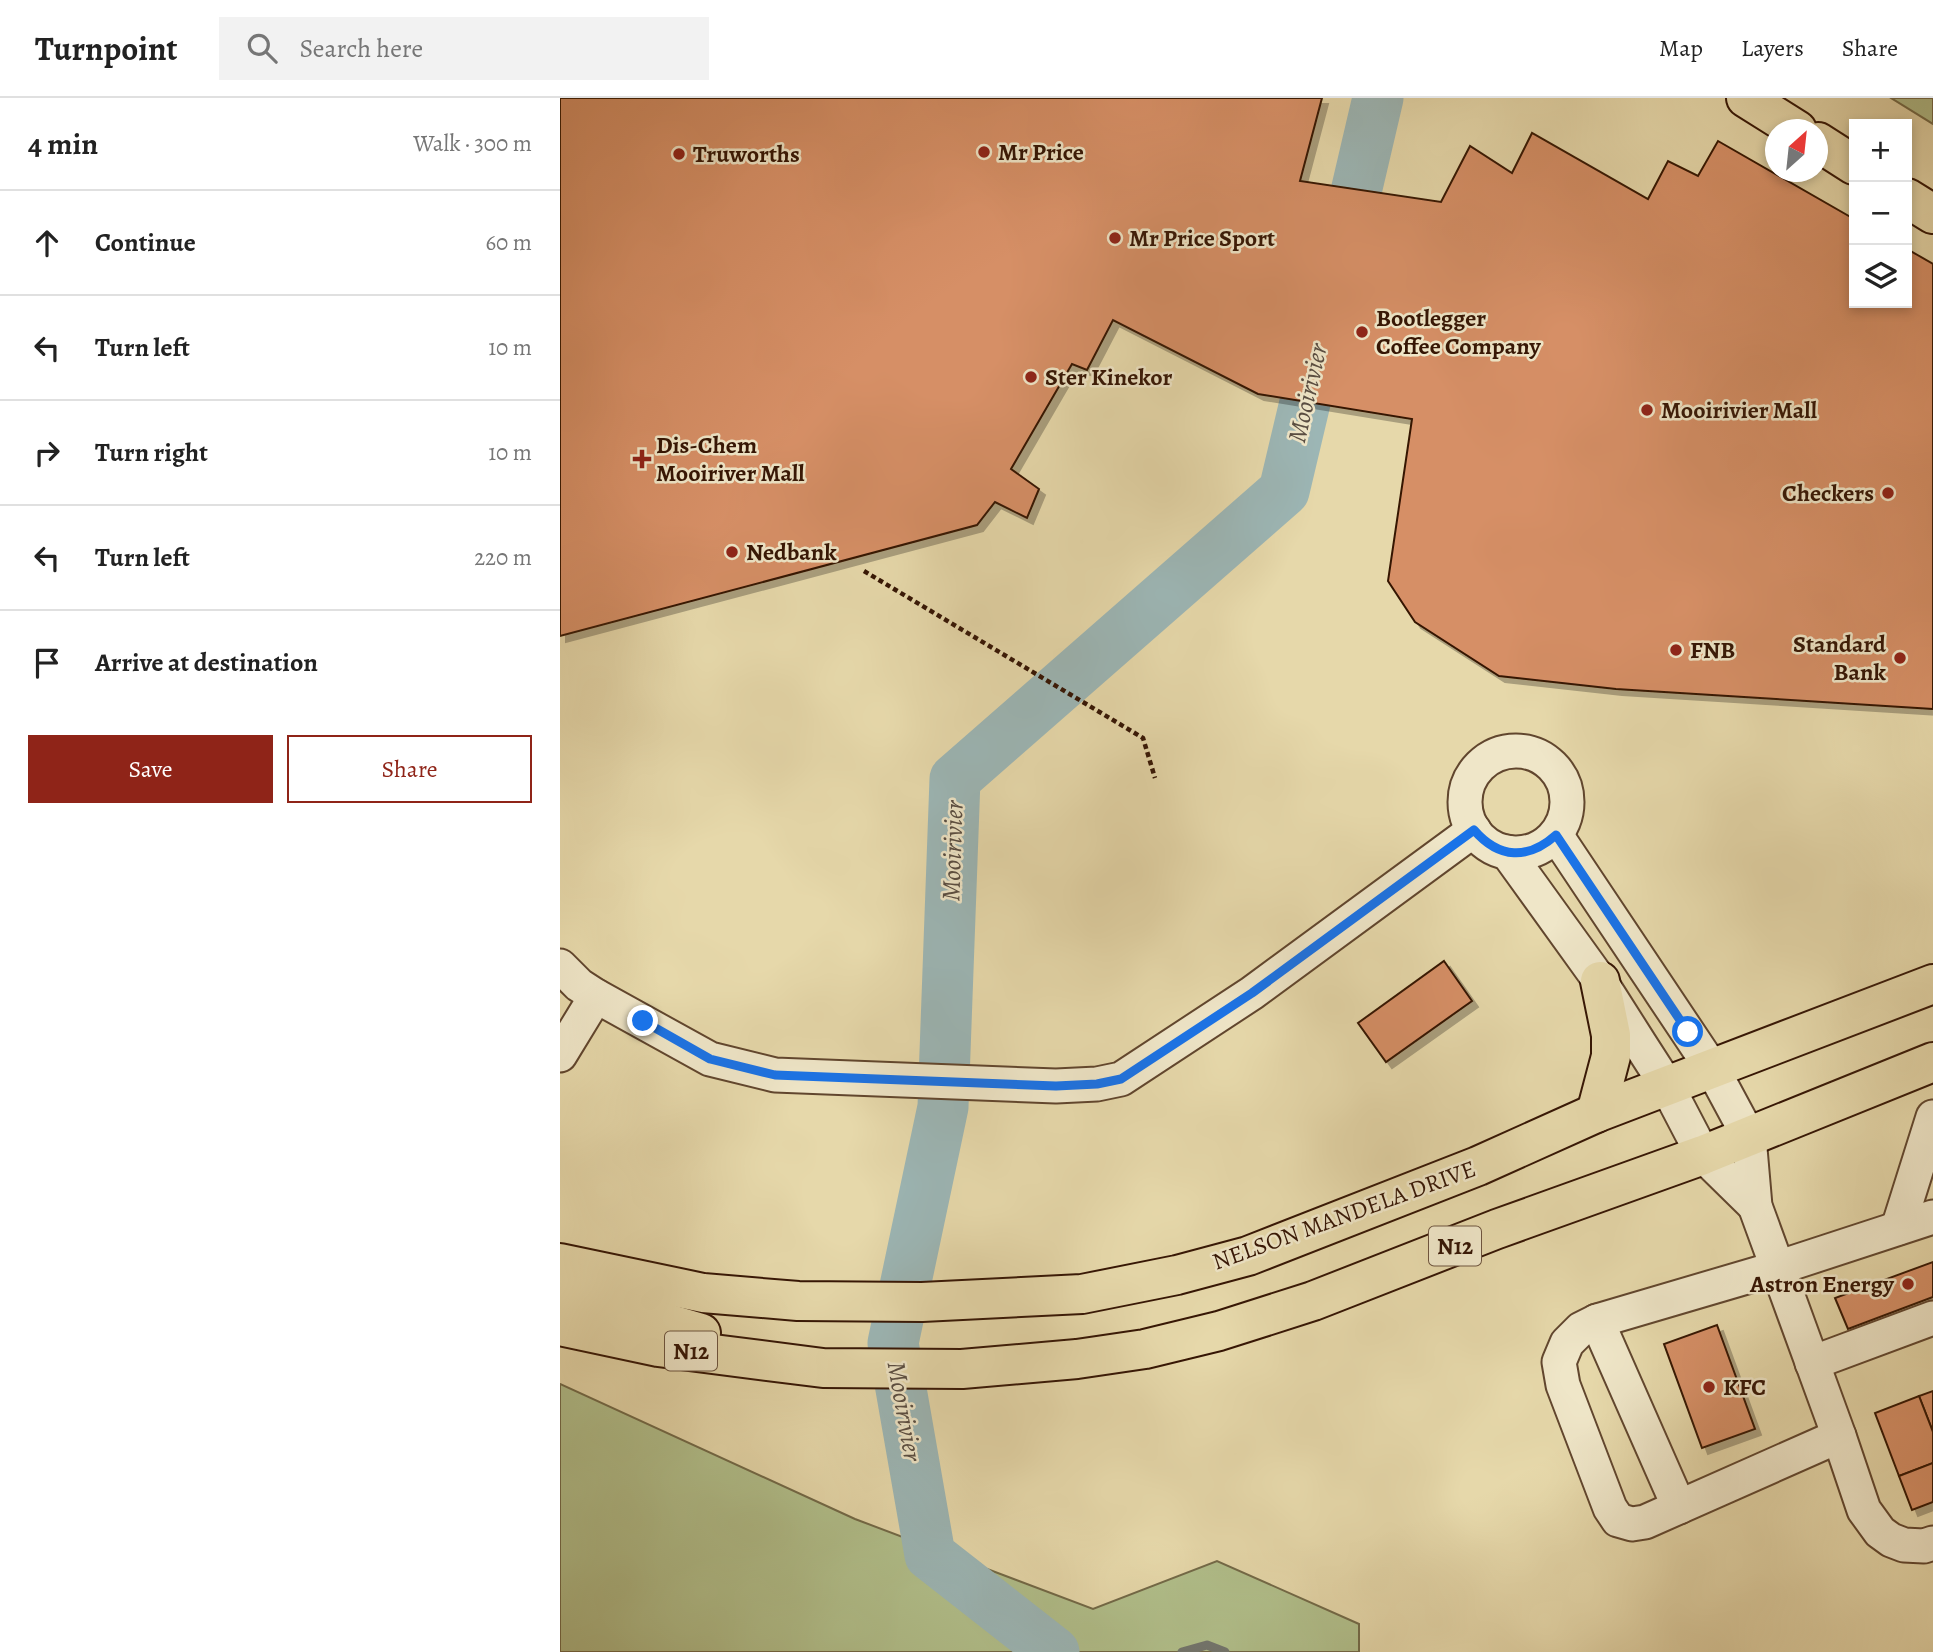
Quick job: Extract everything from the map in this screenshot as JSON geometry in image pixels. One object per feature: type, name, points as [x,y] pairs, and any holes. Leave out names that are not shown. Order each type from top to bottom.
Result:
[{"type":"main road","points":[[1746,98],[1779,119]]},
{"type":"main road","points":[[1828,148],[1849,162]]},
{"type":"main road","points":[[1912,201],[1933,214]]},
{"type":"main road","points":[[1596,1113],[1611,1056],[1611,1035],[1600,981]]},
{"type":"main road","name":"NELSON MANDELA DRIVE","points":[[560,1263],[703,1293],[798,1301],[922,1302],[1082,1294],[1177,1275],[1236,1259],[1478,1166],[1596,1113],[1933,984]]},
{"type":"main road","name":"N12","points":[[560,1326],[658,1347],[823,1368],[962,1369],[1077,1359],[1145,1349],[1219,1331],[1313,1301],[1497,1229],[1703,1156],[1933,1062]]},
{"type":"main road","points":[[560,1292],[684,1327],[785,1363]]},
{"type":"lane","points":[[1511,751],[1529,753],[1545,760],[1557,772],[1565,787],[1568,804],[1556,835],[1534,850],[1521,853],[1507,852],[1483,841],[1474,830],[1467,814],[1466,797],[1470,780],[1480,766],[1495,756],[1511,751]]},
{"type":"lane","points":[[578,983],[710,1059],[775,1075],[1056,1086],[1097,1084],[1121,1079],[1252,993],[1474,830]]},
{"type":"lane","points":[[1556,835],[1713,1070],[1749,1137],[1755,1206],[1864,1510],[1880,1532],[1904,1545],[1924,1546],[1933,1543]]},
{"type":"lane","points":[[1507,852],[1600,981],[1667,1086],[1703,1156],[1755,1206]]},
{"type":"lane","points":[[560,1016],[578,983]]},
{"type":"lane","points":[[560,1055],[578,983]]},
{"type":"lane","points":[[1898,1228],[1931,1131]]},
{"type":"lane","points":[[1839,1436],[1645,1522],[1632,1524],[1618,1520],[1610,1508],[1563,1385],[1559,1362],[1567,1342],[1581,1329],[1597,1321],[1777,1268],[1933,1217]]},
{"type":"lane","points":[[1812,1363],[1933,1318]]},
{"type":"lane","points":[[1597,1321],[1679,1507]]},
{"type":"path","points":[[864,571],[1143,738],[1155,778]]},
{"type":"green space","points":[[1891,98],[1933,98],[1933,124]]},
{"type":"green space","points":[[560,1384],[855,1519],[1093,1609],[1217,1561],[1359,1624],[1359,1652],[560,1652]]},
{"type":"building","name":"Mooirivier Mall","points":[[560,98],[1322,98],[1300,181],[1441,202],[1470,146],[1512,173],[1532,133],[1648,199],[1668,161],[1698,176],[1718,141],[1765,168],[1765,182],[1789,182],[1849,216],[1849,308],[1912,308],[1912,252],[1933,264],[1933,709],[1616,689],[1499,676],[1415,622],[1388,581],[1412,419],[1258,394],[1113,320],[1087,370],[1072,364],[1011,469],[1039,489],[1027,518],[995,502],[977,525],[560,636]]},
{"type":"building","points":[[1444,961],[1472,1001],[1386,1062],[1358,1023]]},
{"type":"building","points":[[1933,1262],[1933,1297],[1848,1329],[1835,1298]]},
{"type":"building","name":"KFC","points":[[1717,1325],[1755,1429],[1702,1448],[1664,1344]]},
{"type":"building","points":[[1933,1391],[1933,1432],[1919,1396]]},
{"type":"building","points":[[1919,1396],[1933,1432],[1933,1463],[1899,1476],[1875,1413]]},
{"type":"building","points":[[1933,1463],[1933,1502],[1912,1510],[1899,1476]]},
{"type":"waterway","name":"Mooirivier","points":[[1341,256],[1378,98]]},
{"type":"waterway","name":"Mooirivier","points":[[1054,1652],[930,1555],[893,1343],[943,1107],[955,779],[1284,491],[1321,335]]},
{"type":"waterway","name":"Mooirivier","points":[[1182,1652],[1207,1645],[1225,1652]]},
{"type":"place","name":"Mr Price","points":[[984,152]]},
{"type":"place","name":"Truworths","points":[[679,154]]},
{"type":"place","name":"Mr Price Sport","points":[[1115,238]]},
{"type":"place","name":"Bootlegger Coffee Company","points":[[1362,332]]},
{"type":"place","name":"Ster Kinekor","points":[[1031,377]]},
{"type":"place","name":"Mooirivier Mall","points":[[1647,410]]},
{"type":"place","name":"Dis-Chem Mooiriver Mall","points":[[642,459]]},
{"type":"place","name":"Checkers","points":[[1888,493]]},
{"type":"place","name":"Nedbank","points":[[732,552]]},
{"type":"place","name":"FNB","points":[[1676,650]]},
{"type":"place","name":"Standard Bank","points":[[1900,658]]},
{"type":"place","name":"Astron Energy","points":[[1908,1284]]},
{"type":"place","name":"KFC","points":[[1709,1387]]},
{"type":"route","points":[[643,1021],[710,1059],[775,1075],[1056,1086],[1097,1084],[1121,1079],[1252,993],[1474,830],[1483,841],[1494,848],[1521,853],[1546,844],[1556,835],[1688,1032]]}]
